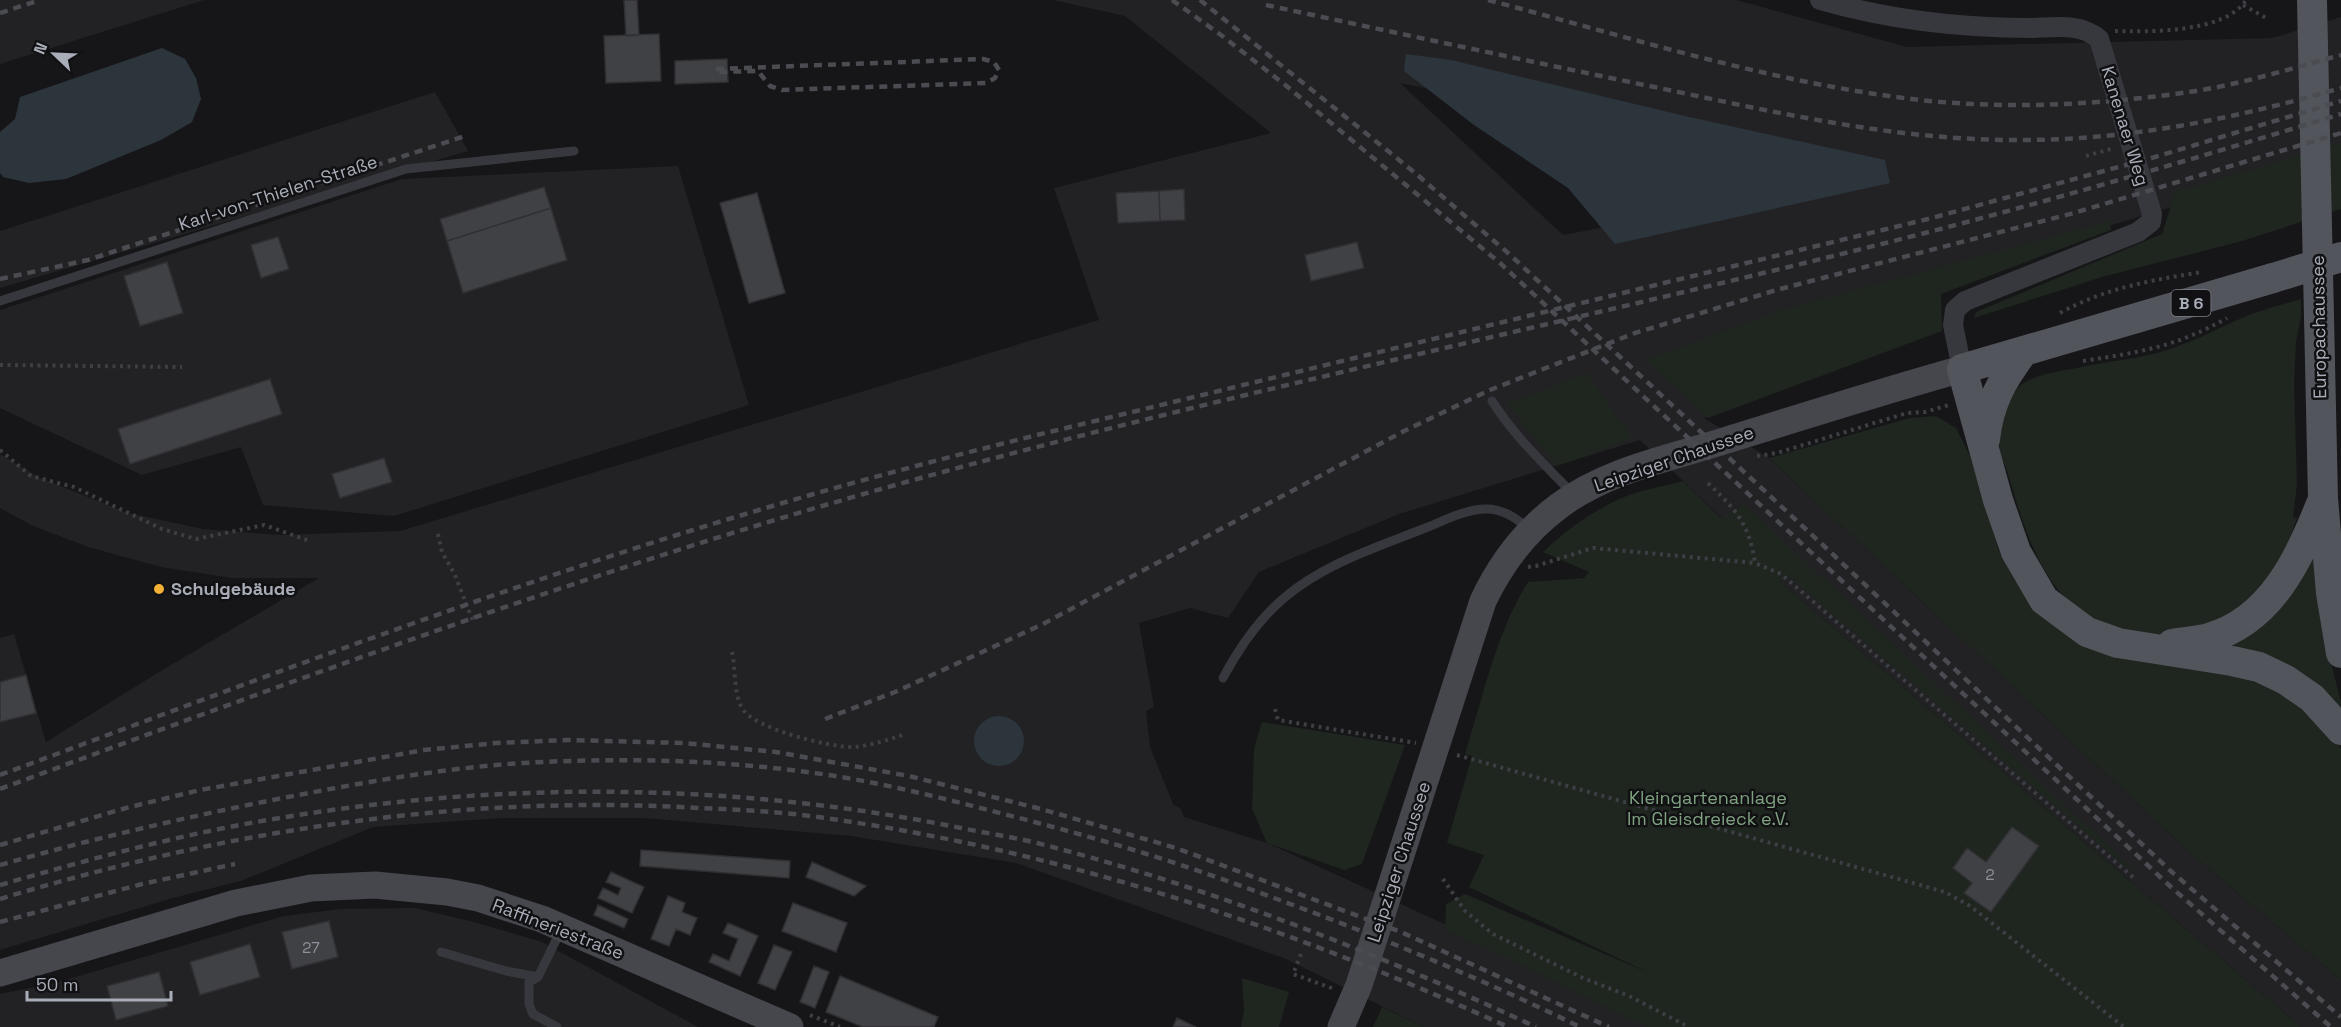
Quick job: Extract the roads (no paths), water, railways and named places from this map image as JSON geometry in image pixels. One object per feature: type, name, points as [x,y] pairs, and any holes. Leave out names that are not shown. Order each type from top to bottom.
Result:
[{"type":"main road","name":"Europachaussee","points":[[2312,0],[2323,498],[2331,593],[2341,652]]},
{"type":"main road","name":"Leipziger Chaussee","points":[[1341,1027],[1359,985],[1483,601],[1504,562],[1531,530],[1559,506],[1574,495],[1599,483],[1652,463],[1818,410],[2024,352],[2341,257]]},
{"type":"main road","points":[[1984,448],[1993,400],[2006,375],[2024,352]]},
{"type":"main road","points":[[1962,369],[1998,500],[2016,552],[2044,600],[2087,632],[2118,643],[2259,667],[2286,680],[2312,698],[2341,730]]},
{"type":"main road","points":[[2149,648],[2209,638],[2234,627],[2257,611],[2271,597],[2295,563],[2323,498]]},
{"type":"main road","name":"Raffineriestraße","points":[[0,973],[236,903],[310,888],[375,885],[447,892],[512,908],[799,1021]]},
{"type":"street","name":"Kanenaer Weg","points":[[1820,0],[1853,9],[1924,21],[2008,28],[2076,27],[2090,31],[2099,39],[2152,214],[2151,222],[2138,232],[1965,301],[1955,310],[1953,325],[1962,369]]},
{"type":"lane","name":"Karl-von-Thielen-Straße","points":[[0,301],[406,169],[574,151]]},
{"type":"lane","points":[[1492,401],[1523,444],[1574,495]]},
{"type":"lane","points":[[1223,678],[1237,651],[1253,630],[1284,598],[1305,582],[1350,558],[1471,511],[1485,509],[1509,514],[1531,530]]},
{"type":"lane","points":[[557,1027],[533,1014],[529,982],[538,977],[562,927]]},
{"type":"lane","points":[[441,952],[538,977]]},
{"type":"railway","points":[[0,13],[40,0]]},
{"type":"railway","points":[[1172,0],[1284,84],[1500,263],[2171,887],[2331,1027]]},
{"type":"railway","points":[[1200,0],[1414,172],[1508,253],[2173,873],[2341,1017]]},
{"type":"railway","points":[[1488,0],[1737,67],[1838,88],[1965,104],[2042,105],[2158,96],[2233,84],[2341,55]]},
{"type":"railway","points":[[1266,5],[1794,116],[1930,136],[2022,140],[2103,136],[2223,118],[2341,88]]},
{"type":"railway","points":[[716,69],[983,59],[994,62],[999,70],[995,78],[986,83],[782,90],[770,86],[758,71],[716,72]]},
{"type":"railway","points":[[0,775],[283,670],[567,570],[793,500],[1033,436],[1928,219],[2155,157],[2341,101]]},
{"type":"railway","points":[[0,789],[455,624],[800,512],[1043,445],[1929,232],[2135,175],[2341,114]]},
{"type":"railway","points":[[825,719],[895,692],[1041,625],[1404,431],[1490,390],[1635,333],[1780,289],[2074,213],[2341,133]]},
{"type":"railway","points":[[0,279],[88,260],[465,136]]},
{"type":"railway","points":[[0,845],[126,808],[200,790],[424,750],[496,743],[568,740],[684,743],[776,752],[909,776],[1041,809],[1176,848],[1401,932],[1609,1027]]},
{"type":"railway","points":[[0,865],[215,812],[347,786],[434,772],[493,765],[601,760],[680,761],[758,766],[835,776],[927,795],[1068,831],[1167,860],[1400,947],[1491,985],[1580,1027]]},
{"type":"railway","points":[[0,885],[214,830],[369,805],[452,797],[619,792],[786,801],[951,826],[1015,838],[1101,860],[1291,923],[1353,947],[1536,1027]]},
{"type":"railway","points":[[0,899],[172,854],[259,836],[346,822],[434,812],[611,805],[782,813],[920,834],[1007,852],[1093,874],[1261,927],[1427,991],[1508,1027]]},
{"type":"railway","points":[[0,922],[142,884],[235,864]]},
{"type":"place","name":"Schulgebäude","points":[[159,589]]},
{"type":"park label","name":"Kleingartenanlage Im Gleisdreieck e.V.","points":[[1708,808]]}]
